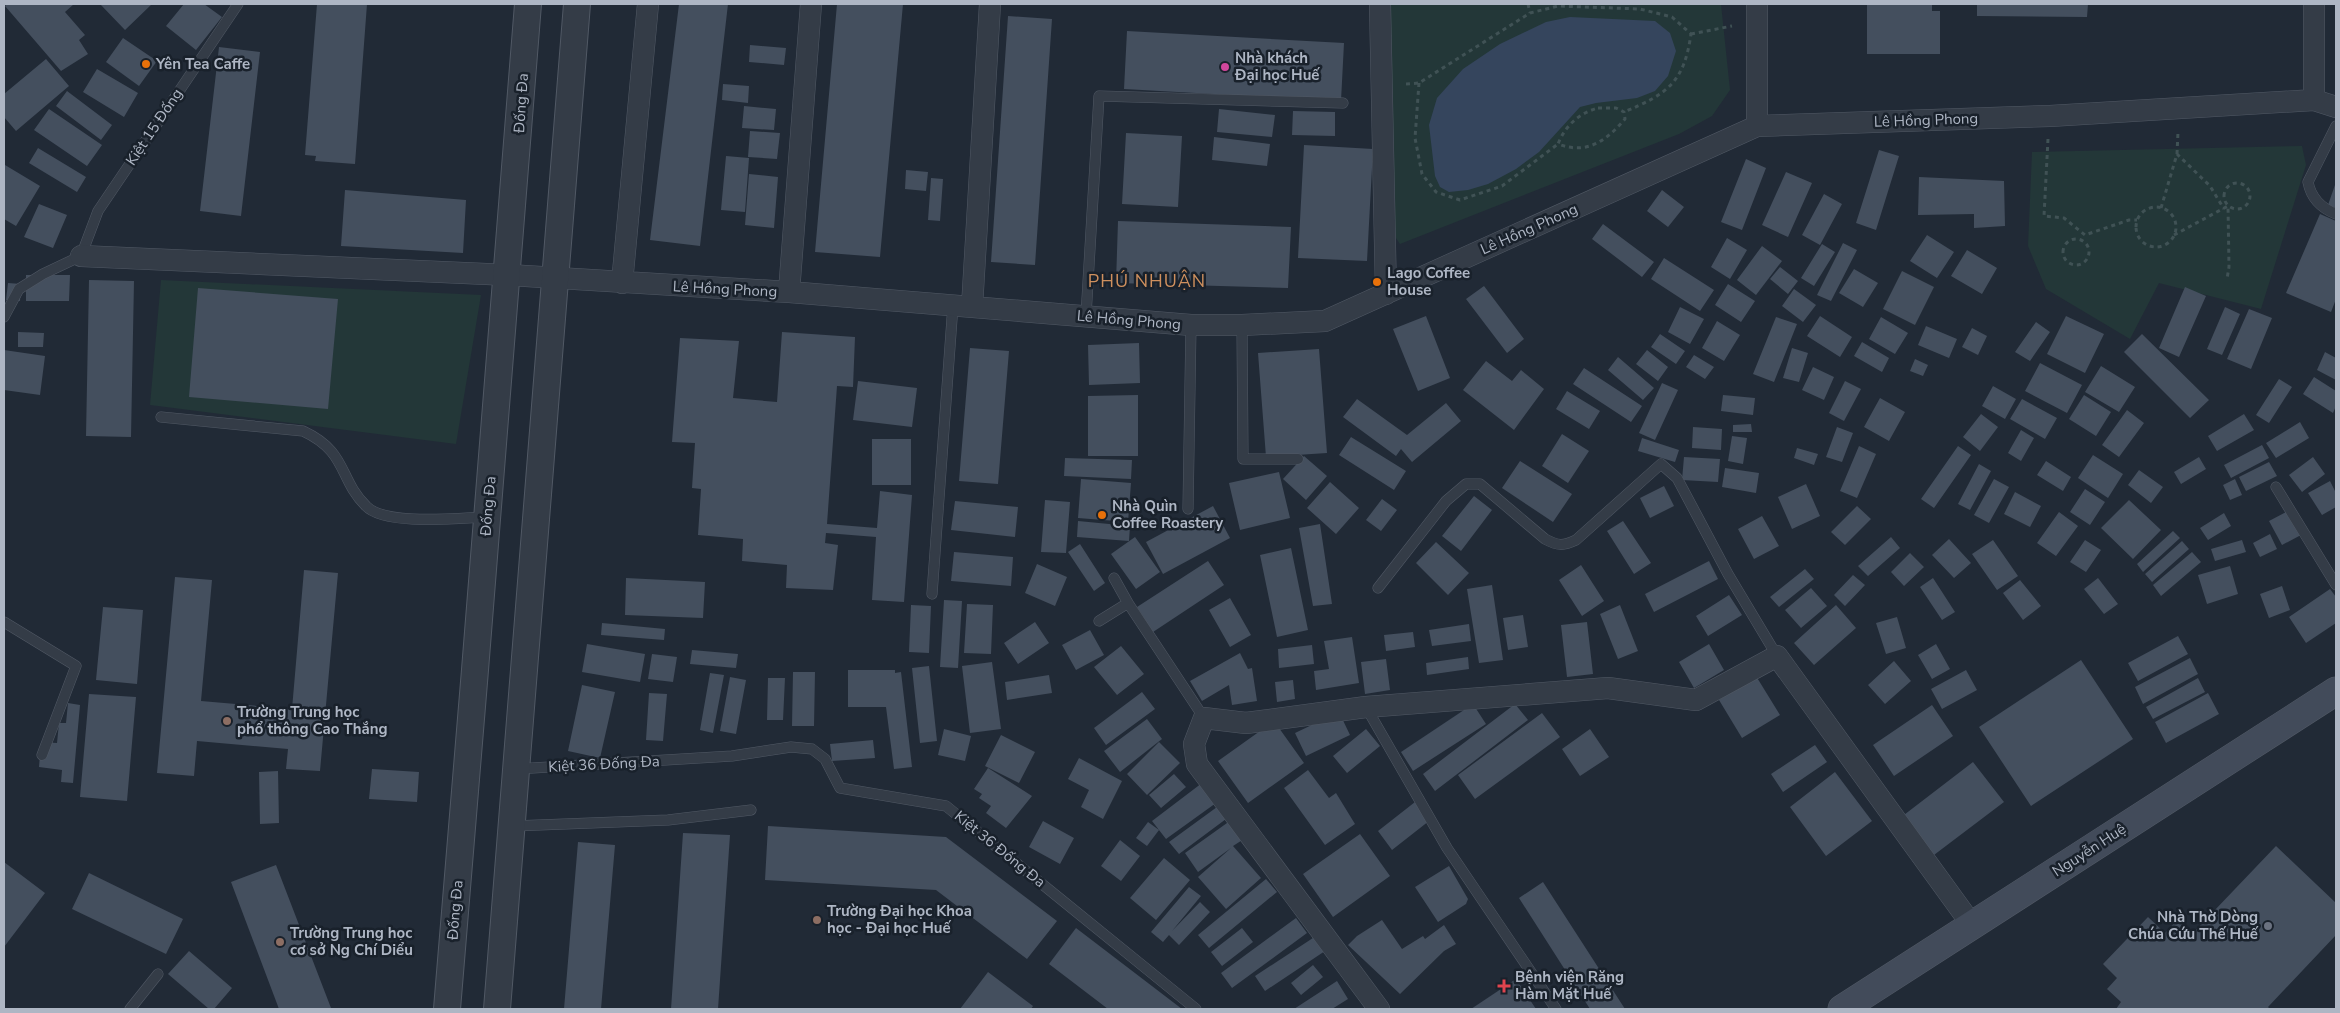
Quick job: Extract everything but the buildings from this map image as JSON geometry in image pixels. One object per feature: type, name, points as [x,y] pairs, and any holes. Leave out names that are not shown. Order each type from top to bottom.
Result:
[{"type":"main road","name":"Nguyễn Huệ","points":[[1842,1009],[2336,690]]},
{"type":"street","name":"Đống Đa","points":[[447,1009],[486,517],[509,275],[528,4]]},
{"type":"street","points":[[497,1009],[577,4]]},
{"type":"street","points":[[622,283],[648,4]]},
{"type":"street","points":[[789,292],[810,4]]},
{"type":"street","points":[[962,306],[990,4]]},
{"type":"street","points":[[1380,4],[1386,294]]},
{"type":"street","points":[[1757,4],[1757,126]]},
{"type":"street","points":[[2314,4],[2314,100]]},
{"type":"street","name":"Lê Hồng Phong","points":[[81,256],[509,275],[789,292],[1191,325],[1242,325],[1325,321],[1757,126],[2050,116],[2314,100],[2336,107]]},
{"type":"street","points":[[1379,1009],[1197,764],[1194,744],[1204,718],[1246,723],[1366,707],[1608,688],[1696,700],[1777,656],[1972,925]]},
{"type":"lane","name":"Kiệt 15 Đống","points":[[81,256],[98,211],[238,4]]},
{"type":"lane","points":[[1086,316],[1099,96],[1343,103]]},
{"type":"lane","points":[[2336,126],[2308,182],[2310,192],[2317,202],[2336,214]]},
{"type":"lane","points":[[4,317],[19,289],[43,274],[81,256]]},
{"type":"lane","points":[[932,594],[962,306]]},
{"type":"lane","points":[[1188,509],[1191,325]]},
{"type":"lane","points":[[1242,325],[1243,459],[1298,459]]},
{"type":"lane","points":[[161,417],[303,431],[318,438],[330,448],[343,467],[356,494],[367,508],[382,514],[413,520],[486,517]]},
{"type":"lane","points":[[1378,588],[1430,519],[1446,501],[1466,484],[1480,484],[1545,539],[1555,545],[1564,546],[1576,540],[1661,464],[1677,478],[1728,574],[1777,656]]},
{"type":"lane","points":[[2276,487],[2336,585]]},
{"type":"lane","points":[[1114,578],[1128,603],[1204,718]]},
{"type":"lane","points":[[1099,621],[1128,603]]},
{"type":"lane","points":[[4,622],[76,666],[42,755]]},
{"type":"lane","points":[[1366,707],[1447,848],[1556,1009]]},
{"type":"lane","name":"Kiệt 36 Đống Đa","points":[[515,769],[732,756],[791,747],[812,749],[824,759],[840,788],[946,806],[1196,1009]]},
{"type":"lane","points":[[512,826],[668,820],[751,810]]},
{"type":"lane","points":[[130,1009],[158,974]]},
{"type":"path","points":[[1528,4],[1530,13]]},
{"type":"path","points":[[1558,6],[1640,9],[1672,17],[1691,34],[1689,49],[1679,76],[1656,99],[1624,112],[1616,108],[1587,111],[1569,125],[1562,134],[1558,144],[1502,186],[1460,200],[1436,192],[1422,174],[1415,138],[1419,83],[1530,13],[1558,6]]},
{"type":"path","points":[[1691,34],[1732,26]]},
{"type":"path","points":[[1558,144],[1578,149],[1596,146],[1613,133],[1624,119],[1624,112]]},
{"type":"path","points":[[2050,116],[2044,216],[2064,218],[2085,235]]},
{"type":"path","points":[[2161,208],[2177,154],[2178,129]]},
{"type":"path","points":[[2177,154],[2210,186],[2224,209]]},
{"type":"path","points":[[2227,279],[2230,266],[2228,206],[2224,195],[2227,187],[2232,184],[2243,184],[2250,195],[2247,205],[2236,209],[2228,206]]},
{"type":"path","points":[[2156,206],[2161,208],[2168,210],[2174,217],[2176,226],[2174,235],[2168,244],[2162,247],[2152,247],[2145,244],[2137,235],[2137,220],[2145,209],[2156,206]]},
{"type":"path","points":[[2174,235],[2228,206]]},
{"type":"path","points":[[2081,240],[2085,235],[2129,220],[2137,220]]},
{"type":"path","points":[[2075,239],[2081,240],[2086,243],[2089,250],[2085,261],[2074,265],[2067,262],[2062,251],[2066,243],[2075,239]]},
{"type":"green space","points":[[1389,4],[1721,4],[1730,90],[1712,116],[1679,134],[1400,244],[1394,235]]},
{"type":"green space","points":[[2302,146],[2306,165],[2261,309],[2159,283],[2130,339],[2046,289],[2028,246],[2032,152]]},
{"type":"green space","points":[[161,280],[481,295],[456,444],[150,405]]},
{"type":"water","points":[[1570,17],[1655,21],[1670,33],[1676,51],[1668,76],[1655,91],[1637,98],[1580,107],[1539,152],[1516,169],[1488,184],[1468,190],[1449,192],[1440,187],[1435,176],[1429,125],[1437,98],[1463,69],[1500,44],[1546,22]]},
{"type":"place","name":"Yên Tea Caffe","points":[[146,64]]},
{"type":"place","name":"Nhà khách Đại học Huế","points":[[1225,67]]},
{"type":"place","name":"Lago Coffee House","points":[[1377,282]]},
{"type":"place","name":"Nhà Quìn Coffee Roastery","points":[[1102,515]]},
{"type":"place","name":"Trường Trung học phổ thông Cao Thắng","points":[[227,721]]},
{"type":"place","name":"Trường Đại học Khoa học - Đại học Huế","points":[[817,920]]},
{"type":"place","name":"Nhà Thờ Dòng Chúa Cứu Thế Huế","points":[[2268,926]]},
{"type":"place","name":"Trường Trung học cơ sở Ng Chí Diểu","points":[[280,942]]},
{"type":"place","name":"Bệnh viện Răng Hàm Mặt Huế","points":[[1504,986]]},
{"type":"district","name":"PHÚ NHUẬN","points":[[1147,281]]}]
